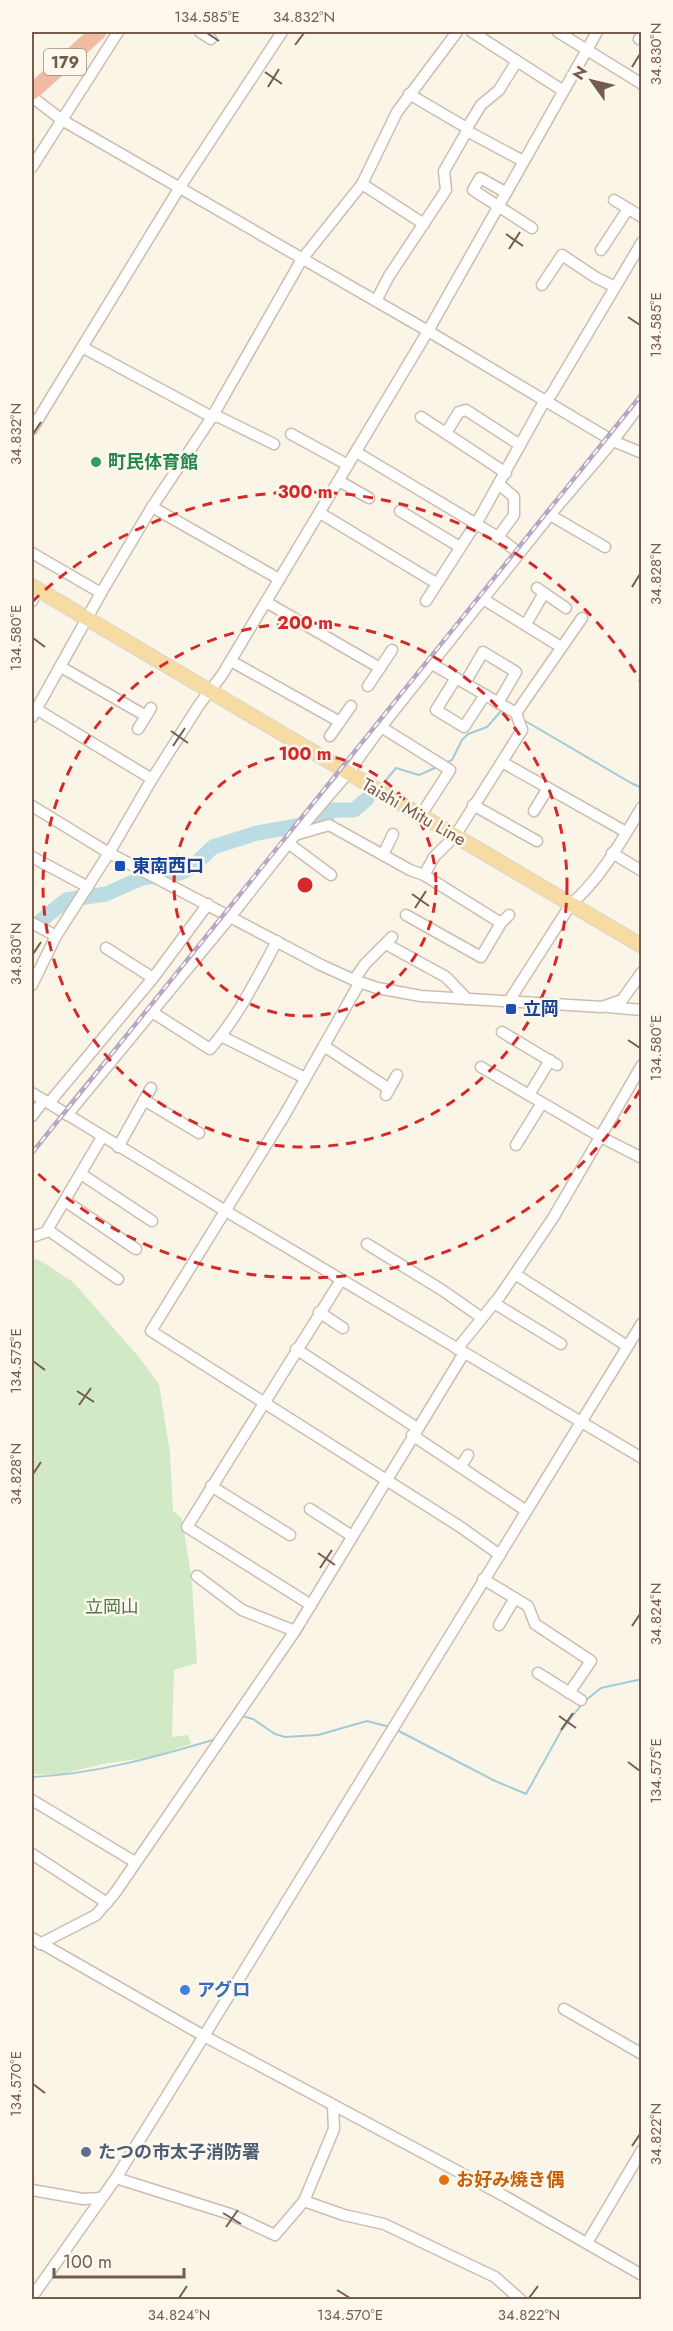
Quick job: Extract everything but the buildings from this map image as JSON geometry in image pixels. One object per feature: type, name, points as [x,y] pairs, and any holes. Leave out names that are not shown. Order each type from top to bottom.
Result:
[{"type":"highway","name":"179","points":[[32,92],[98,32]]},
{"type":"main road","name":"Taishi Mitu Line","points":[[34,592],[86,619],[642,946]]},
{"type":"street","points":[[32,167],[118,32]]},
{"type":"street","points":[[200,32],[211,39]]},
{"type":"street","points":[[32,429],[180,187],[282,32]]},
{"type":"street","points":[[152,779],[34,713],[101,593],[152,507],[212,417],[302,259],[363,184],[389,127],[409,94],[457,32]]},
{"type":"street","points":[[472,32],[562,90]]},
{"type":"street","points":[[558,32],[642,84]]},
{"type":"street","points":[[32,986],[57,936],[152,779],[199,705],[210,693],[231,661],[428,331],[562,90],[597,32]]},
{"type":"street","points":[[376,301],[389,276],[446,190],[444,171],[481,105],[499,90],[518,61]]},
{"type":"street","points":[[409,94],[523,161]]},
{"type":"street","points":[[32,97],[62,120],[428,331],[613,441],[640,449]]},
{"type":"street","points":[[505,192],[480,178],[473,190],[532,228]]},
{"type":"street","points":[[363,184],[424,224]]},
{"type":"street","points":[[614,200],[642,217]]},
{"type":"street","points":[[601,250],[628,209]]},
{"type":"street","points":[[426,601],[476,524],[545,400],[551,395],[642,242]]},
{"type":"street","points":[[542,285],[562,255],[615,287]]},
{"type":"street","points":[[82,347],[212,417],[219,417],[274,444]]},
{"type":"street","points":[[67,1115],[348,773],[381,727],[483,598],[613,441],[642,402]]},
{"type":"street","points":[[446,433],[459,412],[466,410],[520,445]]},
{"type":"street","points":[[421,417],[506,473]]},
{"type":"street","points":[[291,434],[348,465]]},
{"type":"street","points":[[356,452],[498,537],[519,554]]},
{"type":"street","points":[[339,481],[369,498]]},
{"type":"street","points":[[498,537],[514,515],[514,497],[499,484]]},
{"type":"street","points":[[152,507],[279,579]]},
{"type":"street","points":[[400,512],[460,547]]},
{"type":"street","points":[[320,513],[436,583]]},
{"type":"street","points":[[550,515],[605,547]]},
{"type":"street","points":[[32,553],[101,593]]},
{"type":"street","points":[[526,624],[540,590],[566,608]]},
{"type":"street","points":[[483,598],[561,647]]},
{"type":"street","points":[[266,602],[380,668]]},
{"type":"street","points":[[516,713],[582,618]]},
{"type":"street","points":[[368,686],[392,650]]},
{"type":"street","points":[[485,695],[464,727],[435,710],[483,652],[516,672],[498,703]]},
{"type":"street","points":[[231,661],[339,722]]},
{"type":"street","points":[[424,875],[434,857],[455,836],[522,730],[516,713],[432,664]]},
{"type":"street","points":[[61,667],[148,712],[138,729]]},
{"type":"street","points":[[330,736],[351,706]]},
{"type":"street","points":[[381,727],[450,770],[421,815]]},
{"type":"street","points":[[502,762],[626,832]]},
{"type":"street","points":[[540,808],[548,788]]},
{"type":"street","points":[[473,805],[537,841]]},
{"type":"street","points":[[32,806],[109,852],[357,981],[399,993],[642,1010]]},
{"type":"street","points":[[509,1001],[571,904],[583,894],[642,807]]},
{"type":"street","points":[[292,839],[329,825],[505,919],[481,957],[406,915]]},
{"type":"street","points":[[383,855],[393,834]]},
{"type":"street","points":[[292,839],[332,875]]},
{"type":"street","points":[[612,853],[642,871]]},
{"type":"street","points":[[32,857],[88,887]]},
{"type":"street","points":[[32,1116],[47,1102],[153,978],[208,903]]},
{"type":"street","points":[[32,923],[57,936]]},
{"type":"street","points":[[152,1012],[210,1049],[221,1036],[253,985],[277,940]]},
{"type":"street","points":[[467,999],[446,977],[389,941],[365,964],[324,1046],[151,1331],[459,1526],[500,1555]]},
{"type":"street","points":[[106,948],[153,978]]},
{"type":"street","points":[[602,1007],[622,1000],[642,972]]},
{"type":"street","points":[[502,1032],[554,1063],[529,1095]]},
{"type":"street","points":[[221,1036],[305,1078]]},
{"type":"street","points":[[324,1046],[387,1092],[397,1075]]},
{"type":"street","points":[[36,1941],[96,1916],[107,1903],[295,1631],[461,1351],[553,1218],[642,1065]]},
{"type":"street","points":[[481,1066],[599,1136],[642,1158]]},
{"type":"street","points":[[118,1147],[151,1088]]},
{"type":"street","points":[[32,1093],[118,1147],[642,1458]]},
{"type":"street","points":[[144,1100],[199,1133]]},
{"type":"street","points":[[516,1145],[542,1103]]},
{"type":"street","points":[[32,1237],[46,1233],[102,1137]]},
{"type":"street","points":[[81,1174],[115,1203],[152,1221]]},
{"type":"street","points":[[65,1201],[98,1228],[130,1248]]},
{"type":"street","points":[[48,1230],[82,1259],[101,1272],[118,1279]]},
{"type":"street","points":[[367,1244],[392,1255],[424,1275],[452,1302],[482,1318]]},
{"type":"street","points":[[515,1274],[627,1346]]},
{"type":"street","points":[[310,1605],[187,1527],[341,1280]]},
{"type":"street","points":[[494,1303],[545,1330],[561,1344]]},
{"type":"street","points":[[319,1312],[343,1328]]},
{"type":"street","points":[[32,2297],[116,2178],[483,1579],[500,1555],[525,1510],[627,1346],[640,1330]]},
{"type":"street","points":[[296,1349],[464,1470],[525,1510]]},
{"type":"street","points":[[461,1466],[468,1455]]},
{"type":"street","points":[[212,1485],[290,1535]]},
{"type":"street","points":[[310,1509],[352,1536]]},
{"type":"street","points":[[196,1576],[242,1610],[295,1631]]},
{"type":"street","points":[[483,1579],[528,1606],[535,1624],[591,1661],[569,1693]]},
{"type":"street","points":[[499,1625],[515,1598]]},
{"type":"street","points":[[538,1673],[581,1700]]},
{"type":"street","points":[[32,1800],[135,1862]]},
{"type":"street","points":[[32,1854],[107,1903]]},
{"type":"street","points":[[36,1941],[204,2036],[447,2165],[642,2275]]},
{"type":"street","points":[[564,2009],[642,2054]]},
{"type":"street","points":[[116,2178],[230,2214],[275,2235],[304,2201],[334,2129],[333,2106]]},
{"type":"street","points":[[587,2243],[642,2150]]},
{"type":"street","points":[[32,2190],[83,2199],[100,2198]]},
{"type":"street","points":[[304,2201],[344,2215],[384,2224],[495,2277],[521,2300]]},
{"type":"green space","name":"立岡山","points":[[32,1258],[41,1261],[73,1282],[138,1356],[159,1384],[170,1453],[173,1511],[182,1518],[192,1583],[197,1663],[174,1670],[172,1737],[188,1735],[191,1744],[151,1757],[103,1764],[58,1775],[32,1774]]},
{"type":"waterway","points":[[445,763],[452,760],[462,740],[468,734],[487,727],[502,710]]},
{"type":"waterway","points":[[522,719],[631,783],[640,787],[642,784]]},
{"type":"waterway","points":[[386,780],[396,768],[419,775],[437,767]]},
{"type":"waterway","points":[[32,925],[37,924],[66,900],[106,894],[142,878],[180,873],[192,867],[213,847],[257,833],[320,822],[333,810],[354,810],[367,799]]},
{"type":"waterway","points":[[586,1700],[601,1688],[642,1679]]},
{"type":"waterway","points":[[395,1729],[493,1780],[526,1794],[561,1731],[582,1704]]},
{"type":"waterway","points":[[242,1716],[253,1719],[275,1734],[285,1737],[318,1735],[367,1721],[390,1727]]},
{"type":"waterway","points":[[32,1777],[102,1768],[216,1739]]},
{"type":"railway","points":[[32,1153],[642,394]]},
{"type":"place","name":"町民体育館","points":[[96,462]]},
{"type":"place","name":"東南西口","points":[[120,866]]},
{"type":"place","name":"立岡","points":[[511,1009]]},
{"type":"place","name":"アグロ","points":[[185,1990]]},
{"type":"place","name":"たつの市太子消防署","points":[[86,2152]]},
{"type":"place","name":"お好み焼き偶","points":[[444,2180]]}]
